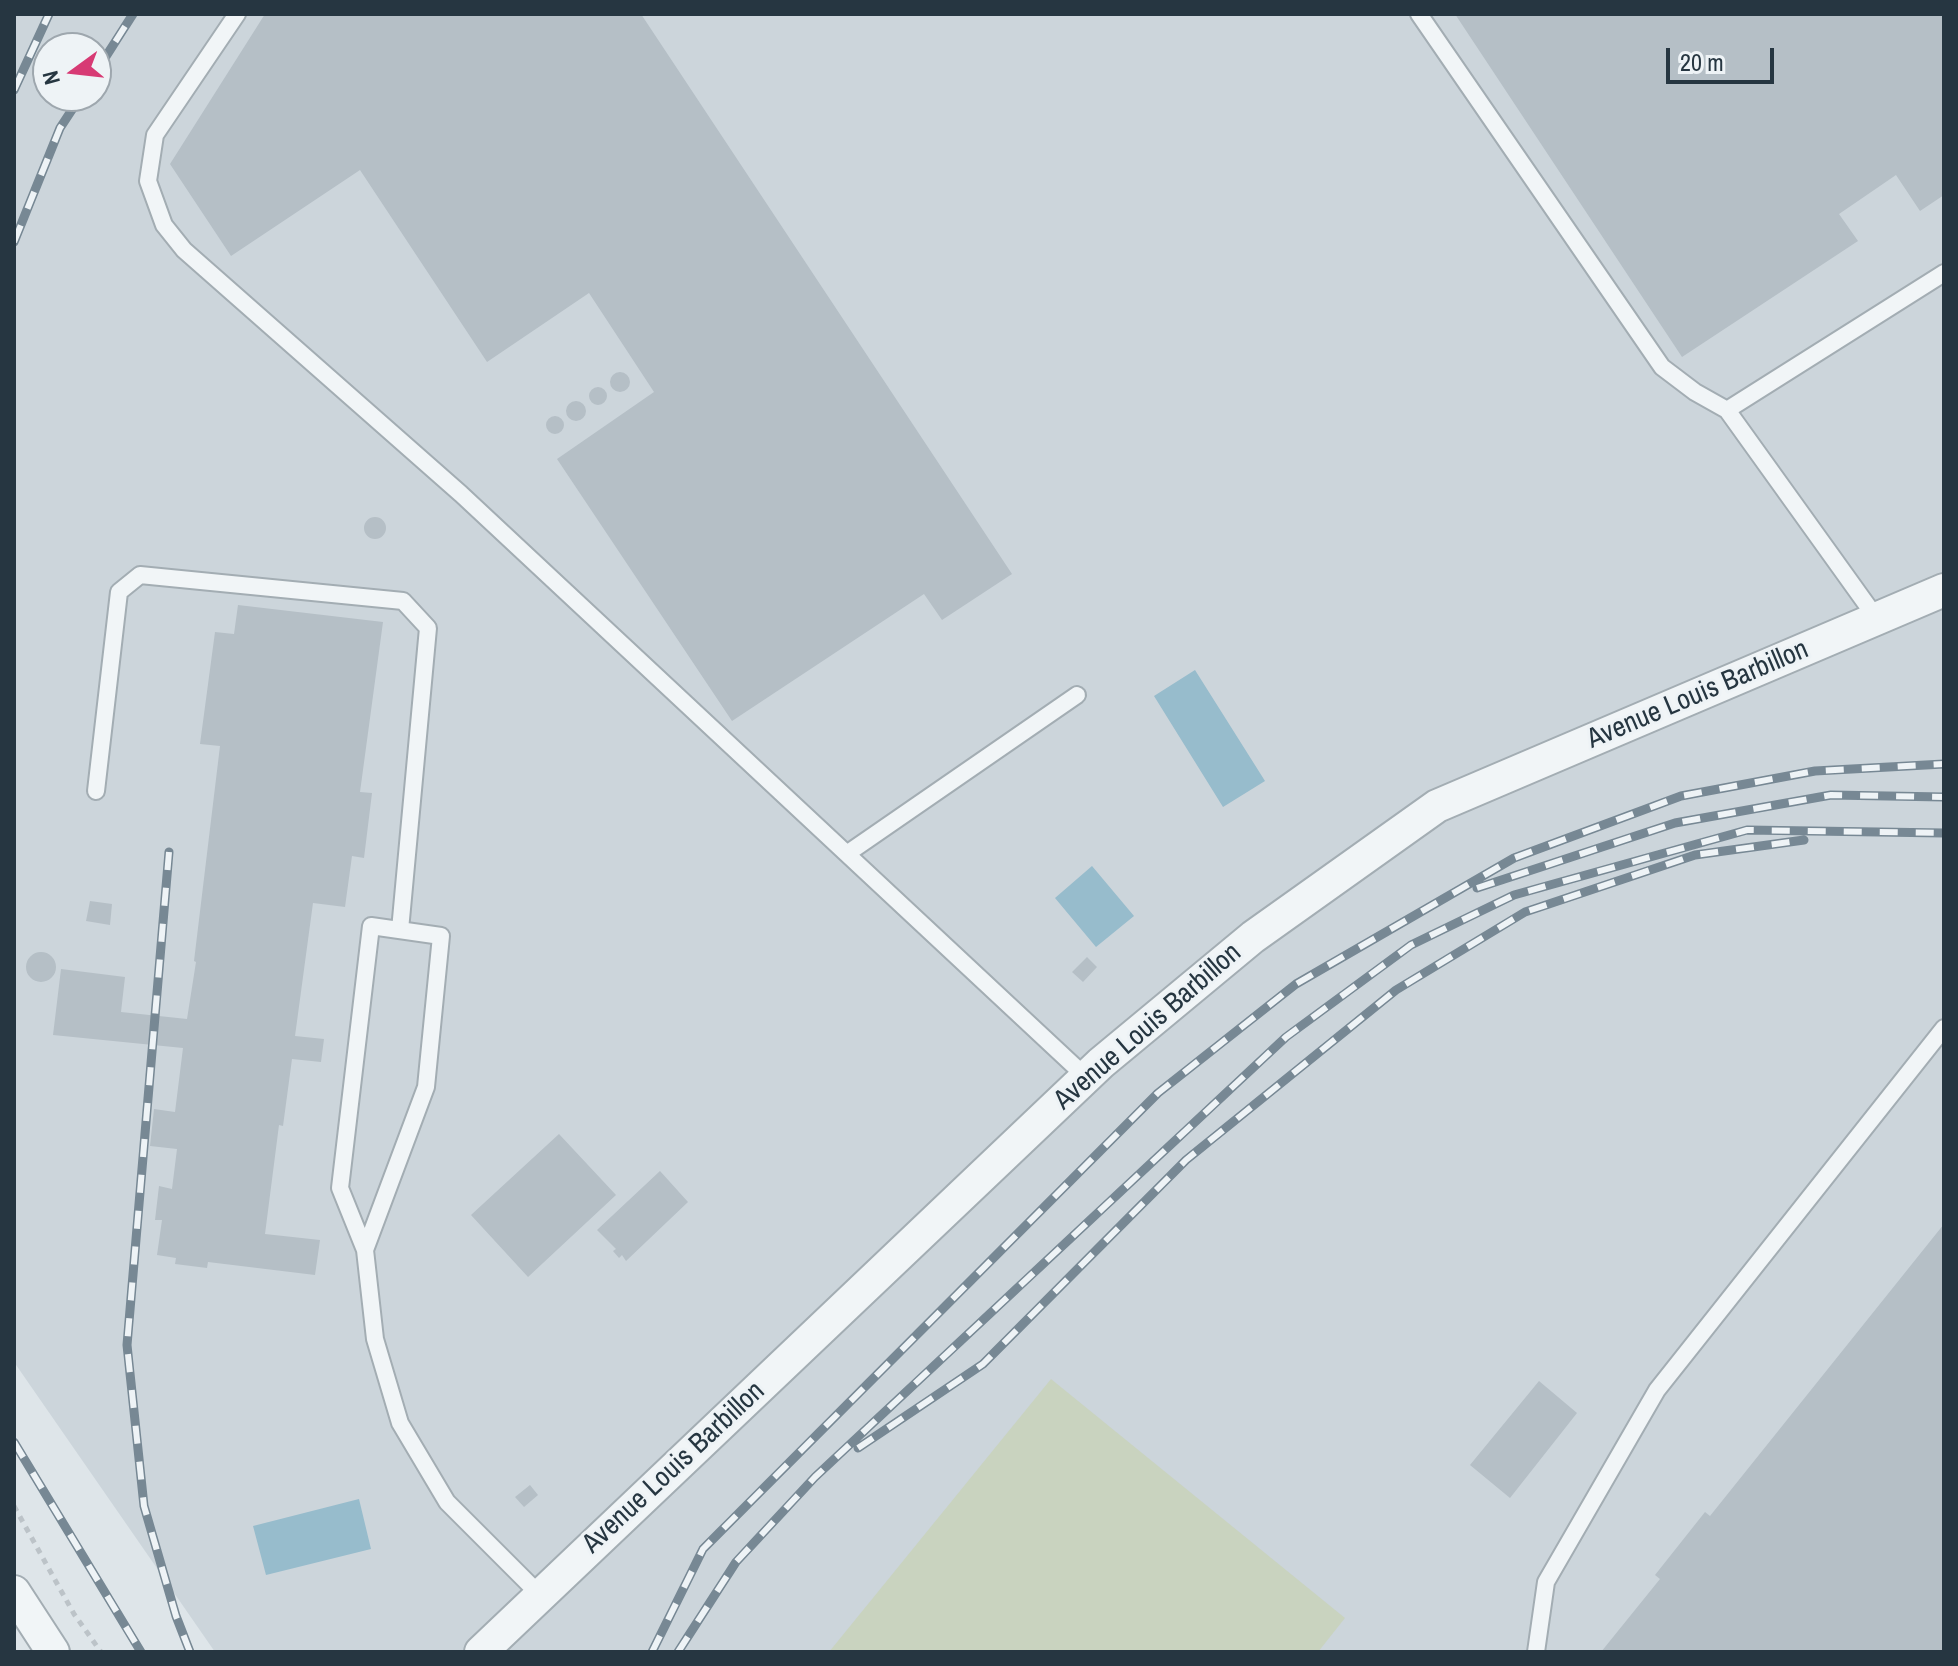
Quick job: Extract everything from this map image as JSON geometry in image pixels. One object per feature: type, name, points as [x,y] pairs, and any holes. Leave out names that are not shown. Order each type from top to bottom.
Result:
[{"type":"street","name":"Avenue Louis Barbillon","points":[[481,1652],[1086,1077],[1253,937],[1437,806],[1944,590]]},
{"type":"street","points":[[14,1592],[53,1652]]},
{"type":"lane","points":[[237,14],[155,135],[148,181],[164,225],[184,250],[461,494],[1086,1077]]},
{"type":"lane","points":[[1419,14],[1662,367],[1695,392],[1727,410],[1877,619]]},
{"type":"lane","points":[[1727,410],[1944,273]]},
{"type":"lane","points":[[96,791],[119,592],[140,575],[403,601],[428,628],[400,930]]},
{"type":"lane","points":[[848,853],[1077,695]]},
{"type":"lane","points":[[365,1250],[426,1087],[441,936],[371,926],[340,1188],[365,1250],[375,1339],[400,1423],[447,1502],[540,1595]]},
{"type":"lane","points":[[1536,1652],[1546,1582],[1657,1390],[1944,1028]]},
{"type":"path","points":[[14,1506],[74,1614],[101,1652]]},
{"type":"shaded area","points":[[14,14],[1944,14],[1944,1652],[215,1652],[14,1362]]},
{"type":"green space","points":[[1051,1379],[1345,1618],[1318,1652],[829,1652]]},
{"type":"water","points":[[1195,670],[1265,781],[1223,807],[1154,696]]},
{"type":"water","points":[[1092,866],[1134,916],[1096,947],[1055,898]]},
{"type":"water","points":[[359,1499],[371,1549],[266,1575],[253,1526]]},
{"type":"building","points":[[265,14],[641,14],[1012,574],[942,620],[924,594],[732,721],[557,459],[654,392],[589,293],[487,362],[360,170],[231,256],[170,164]]},
{"type":"building","points":[[1455,14],[1944,14],[1944,195],[1920,211],[1896,175],[1839,214],[1858,241],[1682,357]]},
{"type":"building","points":[[620,372],[627,375],[630,382],[627,389],[620,392],[613,389],[610,382],[613,375]]},
{"type":"building","points":[[594,387],[602,387],[607,396],[605,403],[594,405],[589,400],[589,392]]},
{"type":"building","points":[[576,401],[583,404],[586,411],[583,418],[576,421],[569,418],[566,411],[569,404]]},
{"type":"building","points":[[551,416],[559,416],[564,425],[562,432],[551,434],[546,429],[546,421]]},
{"type":"building","points":[[375,517],[383,520],[386,528],[383,536],[375,539],[367,536],[364,528],[367,520]]},
{"type":"building","points":[[238,605],[383,622],[360,792],[372,793],[364,858],[352,856],[345,907],[313,903],[295,1036],[324,1039],[321,1062],[292,1059],[283,1126],[279,1125],[265,1234],[320,1240],[315,1275],[208,1262],[207,1268],[175,1264],[176,1258],[157,1255],[162,1220],[155,1220],[159,1186],[172,1189],[177,1149],[150,1146],[154,1109],[175,1112],[183,1048],[53,1035],[61,969],[125,977],[121,1012],[187,1019],[220,746],[200,744],[215,632],[234,634]]},
{"type":"building","points":[[90,901],[112,904],[110,925],[86,921]]},
{"type":"building","points":[[41,952],[47,953],[55,961],[55,973],[47,981],[41,982],[35,981],[27,973],[26,967],[27,961],[35,953]]},
{"type":"building","points":[[1087,957],[1097,967],[1083,982],[1072,972]]},
{"type":"building","points":[[559,1134],[616,1195],[528,1277],[471,1215]]},
{"type":"building","points":[[660,1171],[688,1202],[626,1261],[622,1255],[619,1258],[613,1251],[616,1249],[597,1230]]},
{"type":"building","points":[[1944,1224],[1944,1652],[1601,1652],[1660,1579],[1655,1575],[1705,1512],[1710,1516]]},
{"type":"building","points":[[1539,1381],[1577,1413],[1510,1498],[1470,1465]]},
{"type":"building","points":[[530,1485],[538,1495],[524,1507],[515,1497]]},
{"type":"railway","points":[[14,90],[49,14]]},
{"type":"railway","points":[[112,47],[133,14]]},
{"type":"railway","points":[[14,242],[60,128],[70,112]]},
{"type":"railway","points":[[652,1652],[703,1549],[1158,1093],[1296,984],[1514,858],[1681,796],[1815,771],[1944,764]]},
{"type":"railway","points":[[1477,888],[1675,823],[1831,795],[1944,797]]},
{"type":"railway","points":[[678,1652],[736,1562],[815,1477],[1286,1037],[1411,945],[1514,895],[1747,830],[1944,833]]},
{"type":"railway","points":[[858,1448],[983,1364],[1186,1160],[1396,990],[1525,912],[1695,855],[1804,840]]},
{"type":"railway","points":[[169,852],[127,1345],[144,1506],[176,1616],[190,1652]]},
{"type":"railway","points":[[14,1442],[141,1652]]}]
